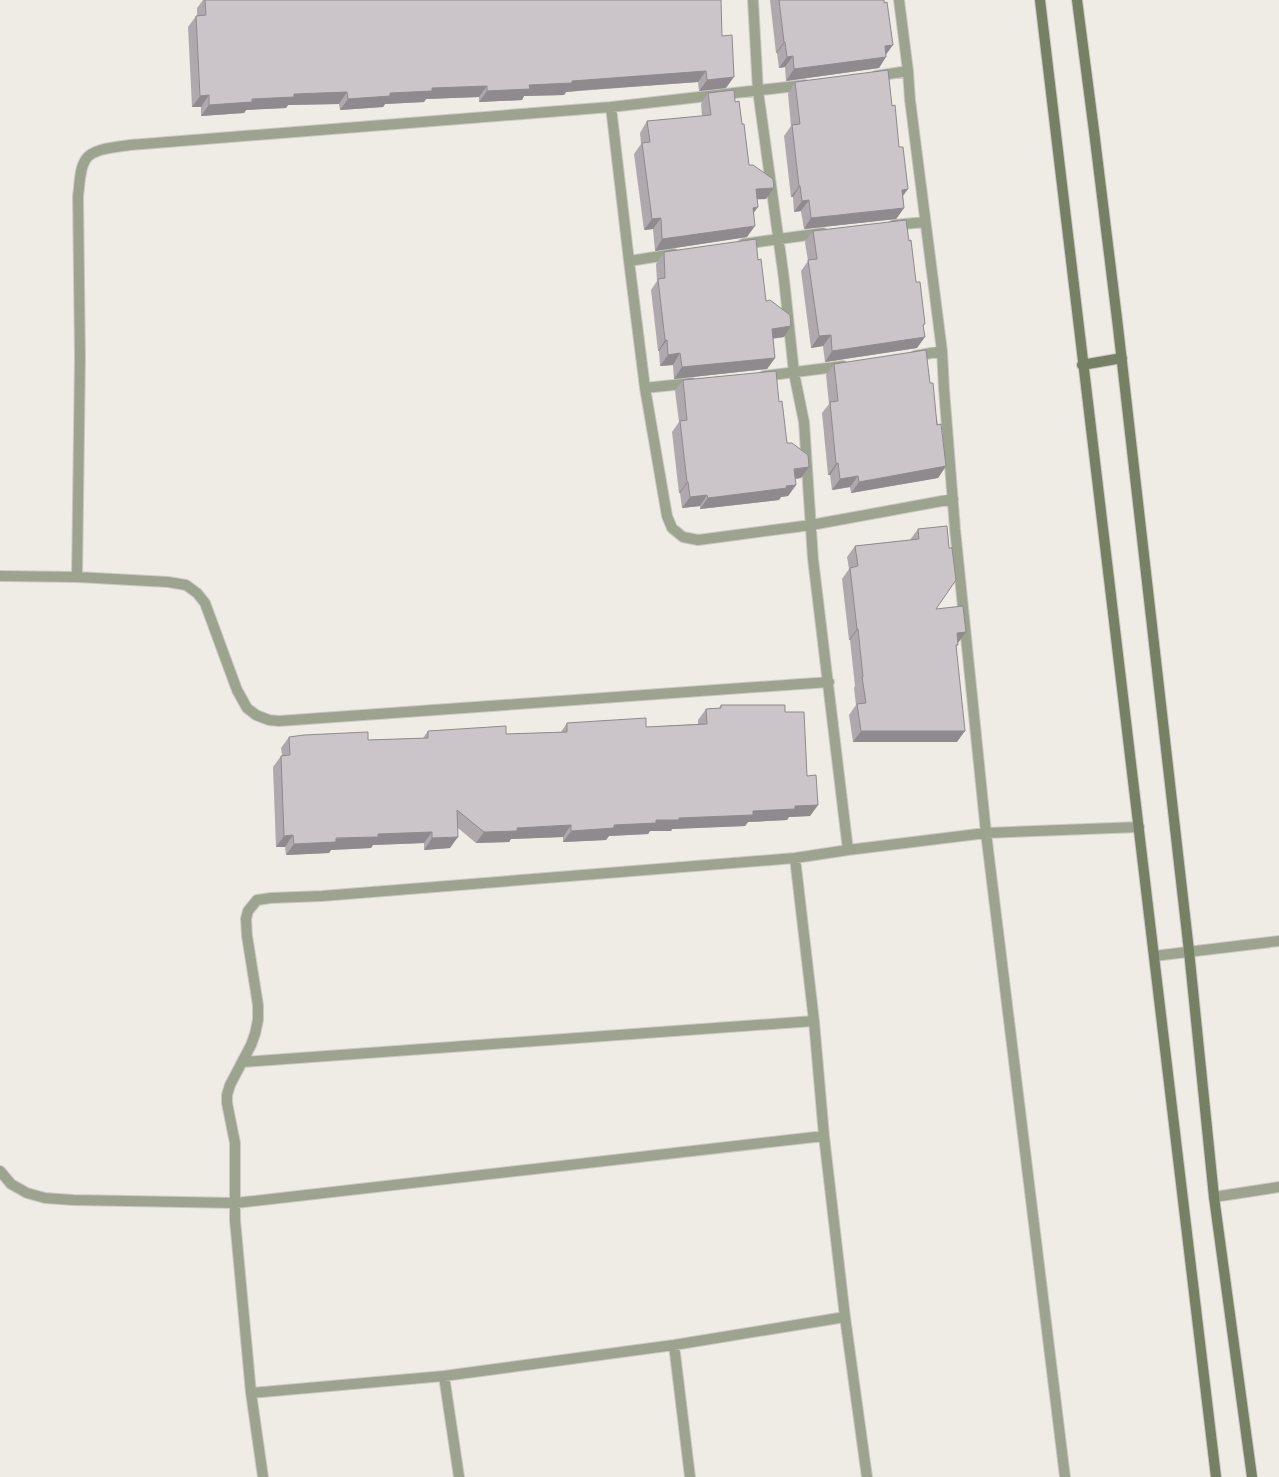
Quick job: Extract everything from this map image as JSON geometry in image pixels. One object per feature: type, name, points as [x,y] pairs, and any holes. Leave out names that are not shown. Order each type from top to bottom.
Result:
[{"type":"street","points":[[753,0],[758,91],[794,373],[804,422],[812,525],[813,559],[848,850]]},
{"type":"street","points":[[899,0],[910,100],[942,352],[953,499],[986,833],[1066,1477]]},
{"type":"street","points":[[1040,0],[1082,365],[1139,827],[1216,1477]]},
{"type":"street","points":[[1077,0],[1122,358],[1214,1197],[1252,1477]]},
{"type":"street","points":[[868,77],[908,71]]},
{"type":"street","points":[[77,577],[80,358],[78,196],[81,172],[86,158],[100,150],[130,145],[611,107],[813,84]]},
{"type":"street","points":[[611,107],[628,261],[645,388],[667,516],[672,528],[683,537],[705,540],[812,525],[953,499]]},
{"type":"street","points":[[886,226],[925,222]]},
{"type":"street","points":[[731,246],[832,232]]},
{"type":"street","points":[[628,261],[684,253]]},
{"type":"street","points":[[903,357],[942,352]]},
{"type":"street","points":[[1082,365],[1122,358]]},
{"type":"street","points":[[755,377],[856,364]]},
{"type":"street","points":[[645,388],[700,382]]},
{"type":"street","points":[[0,576],[77,577],[168,582],[186,585],[198,593],[205,602],[237,690],[247,708],[256,715],[269,720],[279,721],[829,682]]},
{"type":"street","points":[[264,1477],[251,1393],[235,1220],[235,1143],[227,1103],[227,1095],[230,1084],[254,1040],[258,1020],[258,1006],[250,964],[246,919],[248,911],[257,900],[796,858],[986,833],[1139,827]]},
{"type":"street","points":[[796,858],[814,1021],[824,1136],[845,1317],[867,1477]]},
{"type":"street","points":[[1154,956],[1279,941]]},
{"type":"street","points":[[242,1062],[814,1021]]},
{"type":"street","points":[[0,1171],[11,1184],[27,1193],[45,1198],[236,1203],[824,1136]]},
{"type":"street","points":[[1214,1197],[1279,1187]]},
{"type":"street","points":[[251,1393],[444,1376],[674,1345],[845,1317]]},
{"type":"street","points":[[674,1345],[690,1477]]},
{"type":"street","points":[[444,1376],[459,1477]]},
{"type":"building","points":[[205,0],[721,0],[722,36],[732,35],[734,77],[707,80],[706,71],[572,81],[572,83],[529,85],[530,89],[487,91],[487,86],[432,88],[432,91],[390,93],[390,96],[348,99],[347,92],[294,94],[294,97],[252,99],[252,102],[209,105],[209,95],[200,96],[196,16],[206,15]]},
{"type":"building","points":[[779,0],[884,0],[884,3],[887,2],[893,45],[885,46],[886,57],[794,69],[793,56],[787,57]]},
{"type":"building","points":[[888,70],[892,106],[895,105],[899,147],[903,147],[908,189],[902,190],[904,208],[811,218],[809,200],[802,201],[799,186],[792,125],[800,124],[795,82]]},
{"type":"building","points":[[734,90],[735,102],[739,101],[742,124],[744,124],[749,165],[753,165],[773,179],[774,188],[756,189],[758,207],[753,208],[755,226],[662,239],[661,218],[652,219],[642,143],[650,142],[647,121],[711,115],[708,93]]},
{"type":"building","points":[[906,220],[909,241],[911,240],[916,282],[920,282],[925,337],[832,351],[831,335],[819,336],[808,260],[817,259],[813,231]]},
{"type":"building","points":[[756,239],[758,260],[761,259],[766,301],[770,300],[790,315],[791,326],[772,329],[775,358],[682,367],[680,353],[668,355],[667,340],[665,340],[658,279],[665,278],[664,252]]},
{"type":"building","points":[[926,350],[930,383],[933,383],[937,425],[941,424],[946,466],[859,482],[858,476],[840,479],[838,463],[836,464],[830,402],[838,401],[834,364]]},
{"type":"building","points":[[776,371],[779,402],[782,401],[787,443],[792,443],[808,455],[809,467],[794,469],[796,485],[786,486],[787,488],[708,498],[707,495],[690,497],[680,421],[687,420],[683,380]]},
{"type":"building","points":[[947,526],[949,548],[952,548],[956,580],[936,609],[963,606],[966,632],[957,633],[958,645],[956,645],[965,731],[861,731],[857,704],[866,703],[850,568],[858,566],[855,546],[919,539],[918,529]]},
{"type":"building","points":[[721,705],[785,705],[785,712],[804,712],[807,776],[816,775],[818,805],[795,806],[795,809],[753,811],[753,815],[656,820],[656,823],[614,825],[614,828],[571,831],[571,825],[517,828],[517,831],[484,832],[457,810],[458,837],[432,838],[432,832],[378,834],[378,837],[336,838],[336,842],[294,844],[293,835],[284,836],[281,756],[290,755],[289,737],[368,732],[368,740],[428,738],[428,731],[506,726],[506,734],[567,732],[567,723],[646,718],[646,727],[707,724],[706,709],[721,708]]}]
